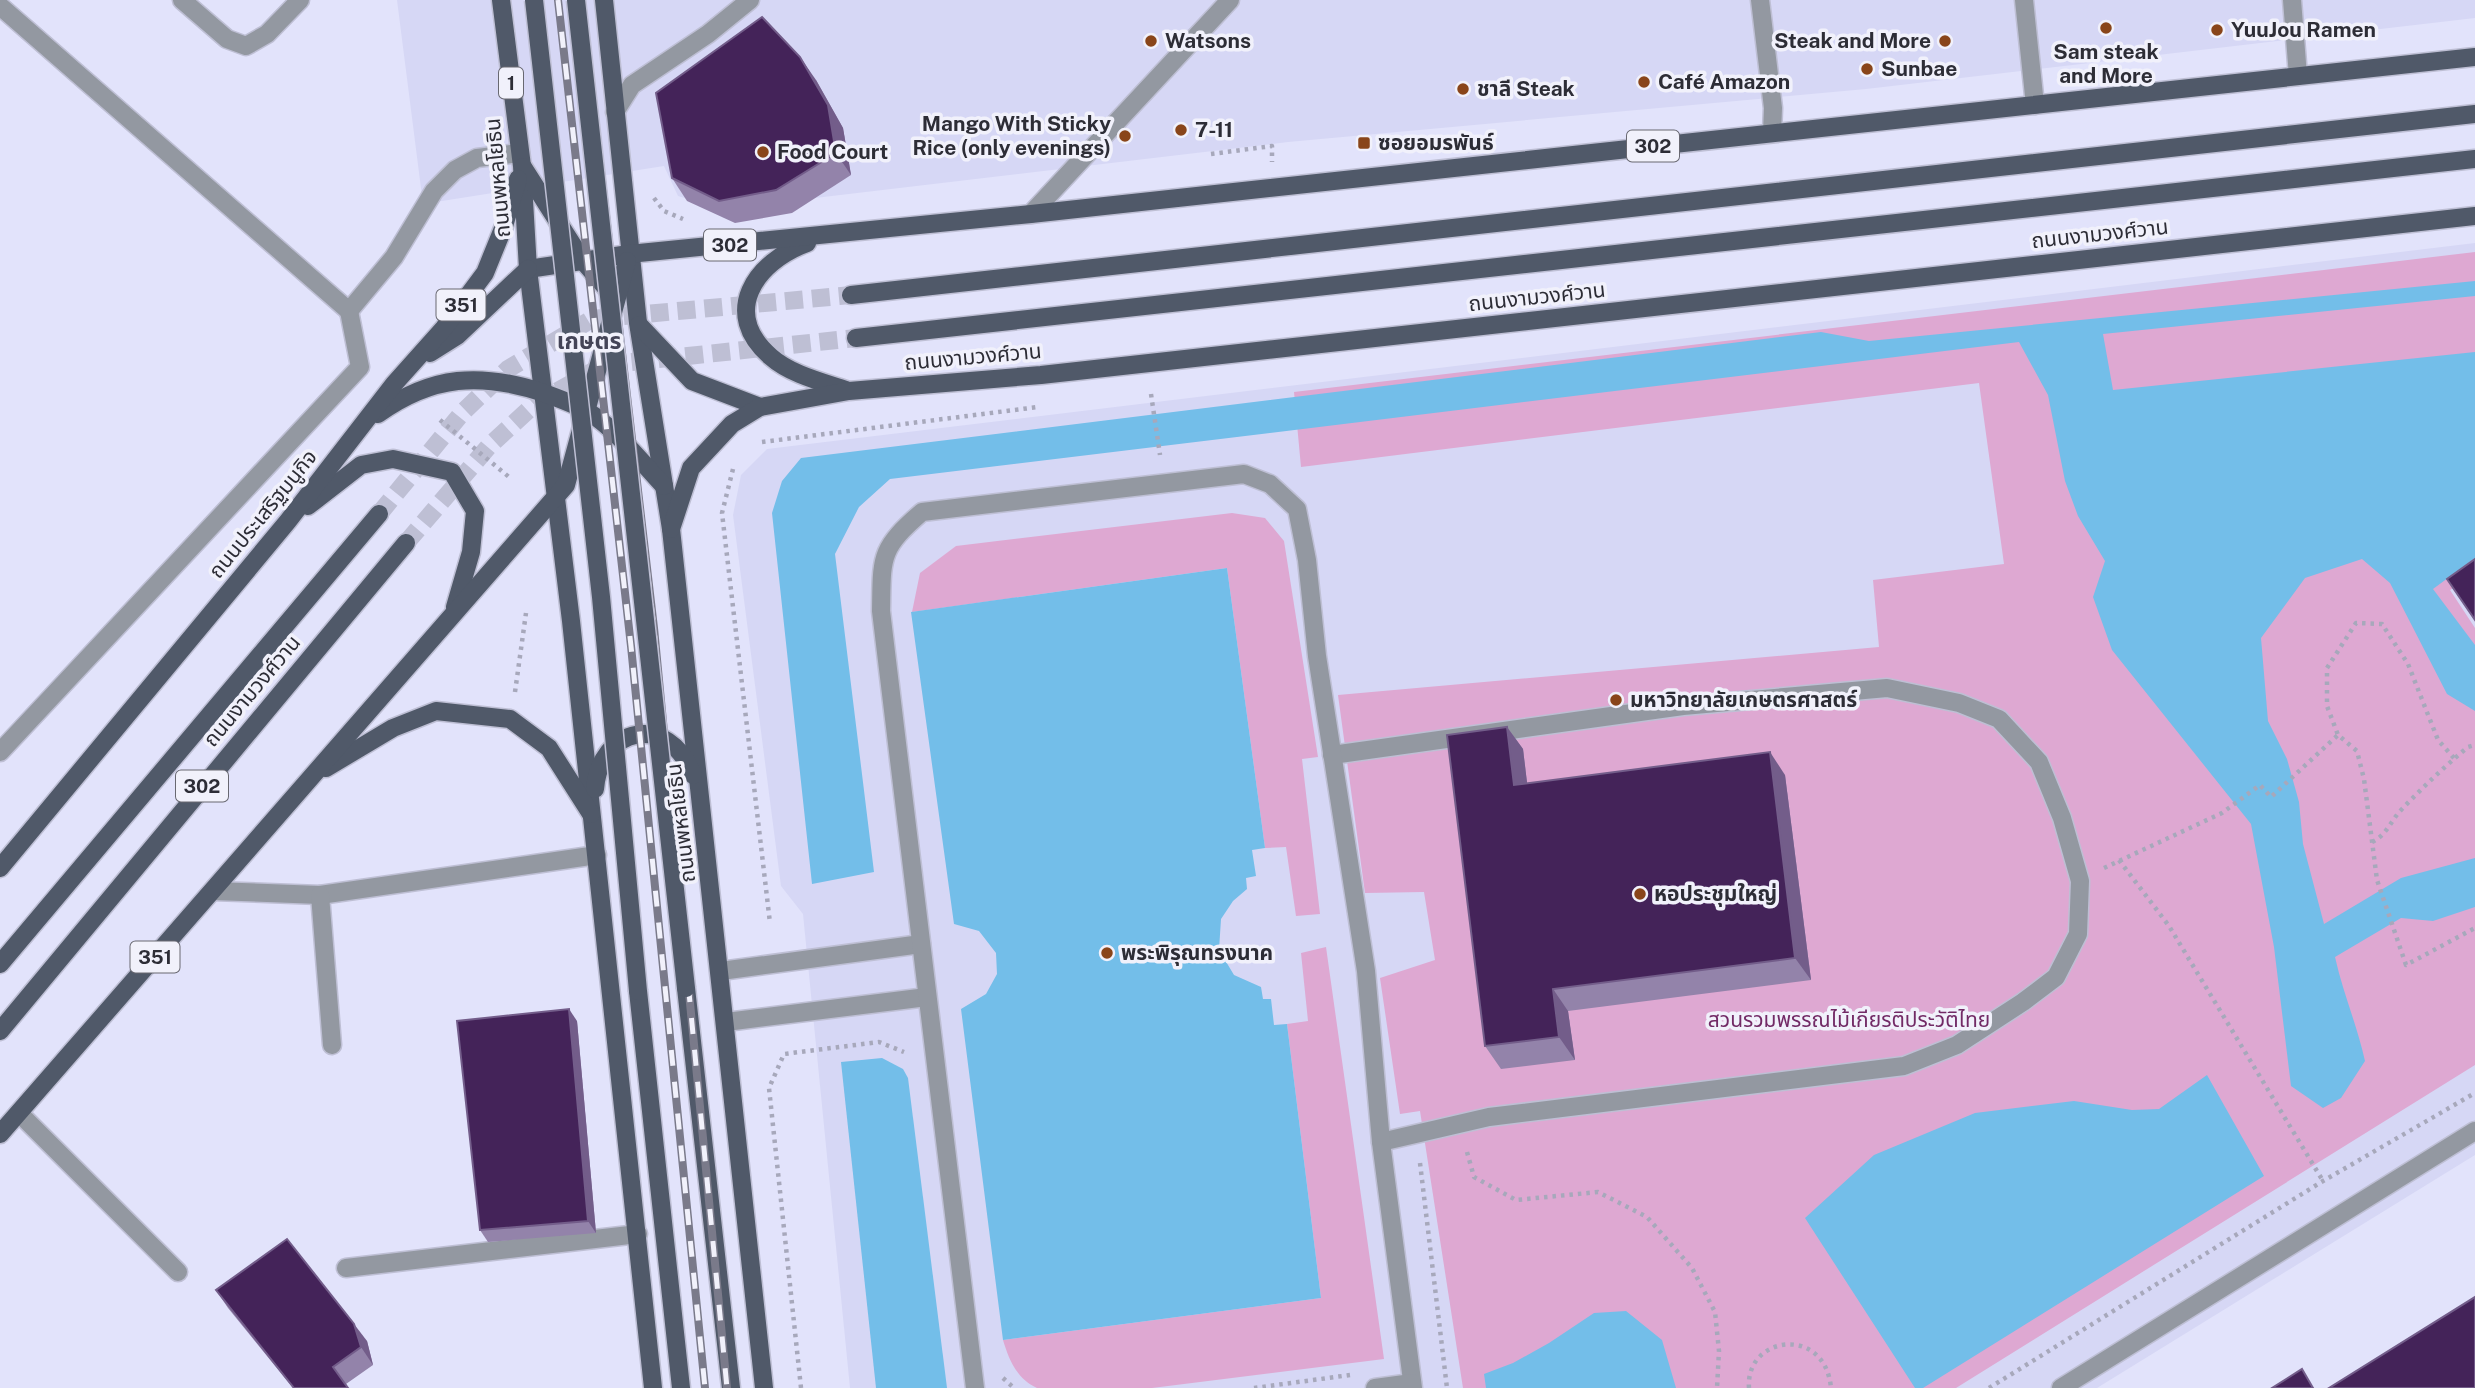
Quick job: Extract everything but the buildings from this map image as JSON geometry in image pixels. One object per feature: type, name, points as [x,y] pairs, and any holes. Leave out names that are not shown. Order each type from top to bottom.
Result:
[{"type":"main road","name":"ถนนพหลโยธิน","points":[[501,0],[521,159],[528,269],[593,817],[653,1388]]},
{"type":"main road","points":[[534,0],[601,597],[638,991],[681,1388]]},
{"type":"main road","name":"ถนนพหลโยธิน","points":[[576,0],[731,1388]]},
{"type":"main road","name":"ถนนพหลโยธิน","points":[[604,0],[629,254],[671,529],[721,971],[764,1388]]},
{"type":"main road","name":"302","points":[[629,254],[1031,214],[2475,57]]},
{"type":"main road","points":[[851,295],[2475,114]]},
{"type":"main road","points":[[521,159],[583,261],[692,381],[760,407]]},
{"type":"main road","name":"ถนนประเสริฐมนูกิจ","points":[[0,867],[288,521],[413,363],[444,328],[485,273],[504,226],[521,159]]},
{"type":"main road","name":"ถนนงามวงศ์วาน","points":[[856,338],[2475,159]]},
{"type":"main road","name":"ถนนงามวงศ์วาน","points":[[671,529],[691,468],[732,424],[760,407],[849,391],[1054,373],[2475,216]]},
{"type":"main road","points":[[830,235],[790,250],[770,262],[756,277],[748,297],[747,321],[754,339],[772,359],[849,391]]},
{"type":"main road","points":[[413,363],[457,336],[528,269],[629,254],[566,485],[555,498]]},
{"type":"main road","points":[[364,425],[406,394],[447,382],[478,379],[519,385],[543,393],[600,420],[664,486]]},
{"type":"main road","points":[[288,521],[361,465],[393,459],[452,472],[475,511],[471,552],[453,613]]},
{"type":"main road","name":"351","points":[[0,1134],[555,498]]},
{"type":"main road","name":"ถนนงามวงศ์วาน","points":[[0,964],[379,514]]},
{"type":"main road","name":"ถนนงามวงศ์วาน","points":[[0,1031],[406,543]]},
{"type":"main road","points":[[308,779],[393,728],[436,711],[510,719],[549,748],[593,817]]},
{"type":"main road","points":[[593,817],[595,783],[603,761],[623,740],[647,733],[665,737],[677,747],[689,766],[701,801]]},
{"type":"street","points":[[182,0],[228,39],[246,46],[267,34],[300,0]]},
{"type":"street","points":[[615,112],[632,85],[708,34],[750,0]]},
{"type":"street","points":[[1031,214],[1230,0]]},
{"type":"street","points":[[1760,0],[1773,108],[1772,133]]},
{"type":"street","points":[[2025,0],[2035,105]]},
{"type":"street","points":[[2292,0],[2298,76]]},
{"type":"street","points":[[0,752],[360,367],[349,311],[4,17]]},
{"type":"street","points":[[349,311],[394,257],[435,191],[455,170],[477,159],[521,159]]},
{"type":"street","points":[[975,1388],[881,611],[882,566],[892,537],[922,512],[1244,474],[1270,484],[1297,509],[1307,560],[1332,755],[1366,971],[1381,1142],[1413,1385],[1375,1388]]},
{"type":"street","points":[[1332,755],[1684,706],[1887,688],[1959,703],[1999,719],[2039,762],[2062,818],[2080,881],[2078,934],[2056,977],[1957,1045],[1903,1066],[1489,1116],[1381,1142]]},
{"type":"street","points":[[212,891],[320,895],[597,855]]},
{"type":"street","points":[[320,895],[332,1045]]},
{"type":"street","points":[[721,971],[920,944]]},
{"type":"street","points":[[726,1022],[927,997]]},
{"type":"street","points":[[19,1113],[178,1272]]},
{"type":"street","points":[[2061,1388],[2475,1131]]},
{"type":"street","points":[[346,1268],[638,1234]]},
{"type":"path","points":[[1211,154],[1272,146],[1272,163]]},
{"type":"path","points":[[652,195],[664,211],[692,223]]},
{"type":"path","points":[[1138,395],[1163,392]]},
{"type":"path","points":[[1152,394],[1160,450]]},
{"type":"path","points":[[757,445],[766,440],[1041,407]]},
{"type":"path","points":[[440,420],[509,477]]},
{"type":"path","points":[[739,461],[731,471],[722,513],[771,923]]},
{"type":"path","points":[[514,696],[526,614]]},
{"type":"path","points":[[2454,758],[2438,740],[2408,664],[2382,624],[2356,623],[2327,667],[2327,706],[2338,735],[2357,751],[2364,779],[2377,880],[2406,964],[2475,928]]},
{"type":"path","points":[[2080,881],[2222,813],[2260,785],[2271,797],[2338,735]]},
{"type":"path","points":[[2372,842],[2382,837],[2395,817],[2454,758],[2475,745]]},
{"type":"path","points":[[2119,860],[2169,926],[2323,1181]]},
{"type":"path","points":[[800,1388],[769,1088],[784,1055],[879,1042],[904,1051],[908,1059]]},
{"type":"path","points":[[1989,1388],[2323,1181],[2475,1093]]},
{"type":"path","points":[[1489,1116],[1465,1147],[1474,1177],[1516,1199],[1598,1192],[1647,1217],[1692,1268],[1715,1312],[1719,1351],[1717,1388]]},
{"type":"path","points":[[1416,1135],[1447,1388]]},
{"type":"path","points":[[1749,1388],[1754,1364],[1763,1353],[1775,1346],[1797,1344],[1815,1352],[1829,1370],[1831,1388]]},
{"type":"path","points":[[1254,1388],[1357,1375]]},
{"type":"shaded area","points":[[397,0],[2475,0],[2475,18],[1866,89],[1288,142],[721,209],[678,196],[664,166],[423,204]]},
{"type":"shaded area","name":"มหาวิทยาลัยเกษตรศาสตร์","points":[[2475,243],[2475,1155],[2097,1388],[850,1388],[803,914],[781,886],[733,515],[741,475],[767,449]]},
{"type":"green space","name":"สวนรวมพรรณไม้เกียรติประวัติไทย","points":[[2475,252],[2475,573],[2450,590],[2475,628],[2475,1065],[1956,1388],[1463,1388],[1420,1111],[1400,1114],[1380,978],[1435,960],[1424,892],[1365,893],[1338,695],[1879,647],[1873,580],[2004,564],[1979,383],[1301,467],[1294,392]]},
{"type":"green space","points":[[1232,513],[1265,518],[1284,541],[1318,757],[1302,759],[1320,914],[1296,916],[1286,847],[1265,848],[1227,568],[912,612],[920,573],[956,546]]},
{"type":"green space","points":[[1326,947],[1384,1359],[1152,1388],[1037,1388],[1024,1380],[1008,1355],[1003,1340],[1321,1298],[1287,1024],[1308,1021],[1301,953]]},
{"type":"water","points":[[2475,281],[2475,296],[2103,334],[2113,390],[2475,352],[2475,558],[2433,589],[2475,645],[2475,711],[2447,694],[2390,583],[2362,559],[2305,578],[2261,638],[2268,721],[2287,759],[2299,802],[2303,844],[2324,924],[2401,878],[2475,858],[2475,907],[2433,921],[2401,918],[2335,957],[2365,1061],[2341,1098],[2323,1108],[2291,1086],[2274,947],[2251,824],[2112,650],[2093,597],[2105,561],[2078,516],[2065,481],[2048,395],[2019,342],[890,479],[859,507],[835,554],[874,872],[812,884],[772,513],[782,481],[801,458],[1821,332],[1869,341]]},
{"type":"water","points":[[1227,568],[1265,848],[1252,850],[1256,876],[1246,878],[1247,889],[1233,901],[1221,919],[1219,950],[1234,975],[1261,987],[1263,999],[1271,999],[1274,1025],[1287,1024],[1321,1298],[1003,1340],[961,1009],[986,994],[997,974],[996,953],[979,931],[954,924],[911,612]]},
{"type":"water","points":[[882,1058],[903,1069],[908,1078],[947,1388],[876,1388],[841,1062]]},
{"type":"water","points":[[2207,1075],[2264,1176],[1923,1388],[1915,1388],[1805,1218],[1874,1155],[1975,1113],[2074,1101],[2132,1110],[2159,1109]]},
{"type":"water","points":[[1626,1311],[1662,1340],[1676,1388],[1486,1388],[1484,1374],[1513,1363],[1594,1313]]},
{"type":"tunnel","points":[[379,514],[462,413],[508,369],[592,319],[851,295]]},
{"type":"tunnel","points":[[406,543],[489,446],[535,404],[604,365],[856,338]]},
{"type":"railway","points":[[558,0],[631,646],[705,1388]]},
{"type":"railway","points":[[581,0],[654,628],[727,1388]]},
{"type":"place","name":"Sam steak and More","points":[[2106,28]]},
{"type":"place","name":"YuuJou Ramen","points":[[2217,30]]},
{"type":"place","name":"Watsons","points":[[1151,41]]},
{"type":"place","name":"Steak and More","points":[[1945,41]]},
{"type":"place","name":"Sunbae","points":[[1867,69]]},
{"type":"place","name":"Café Amazon","points":[[1644,82]]},
{"type":"place","name":"ชาลี Steak","points":[[1463,89]]},
{"type":"place","name":"7-11","points":[[1181,130]]},
{"type":"place","name":"Mango With Sticky Rice (only evenings)","points":[[1125,136]]},
{"type":"place","name":"ซอยอมรพันธ์","points":[[1364,143]]},
{"type":"place","name":"Food Court","points":[[763,152]]},
{"type":"place","name":"มหาวิทยาลัยเกษตรศาสตร์","points":[[1616,700]]},
{"type":"place","name":"หอประชุมใหญ่","points":[[1640,894]]},
{"type":"place","name":"พระพิรุณทรงนาค","points":[[1107,953]]},
{"type":"district","name":"เกษตร","points":[[589,341]]}]
